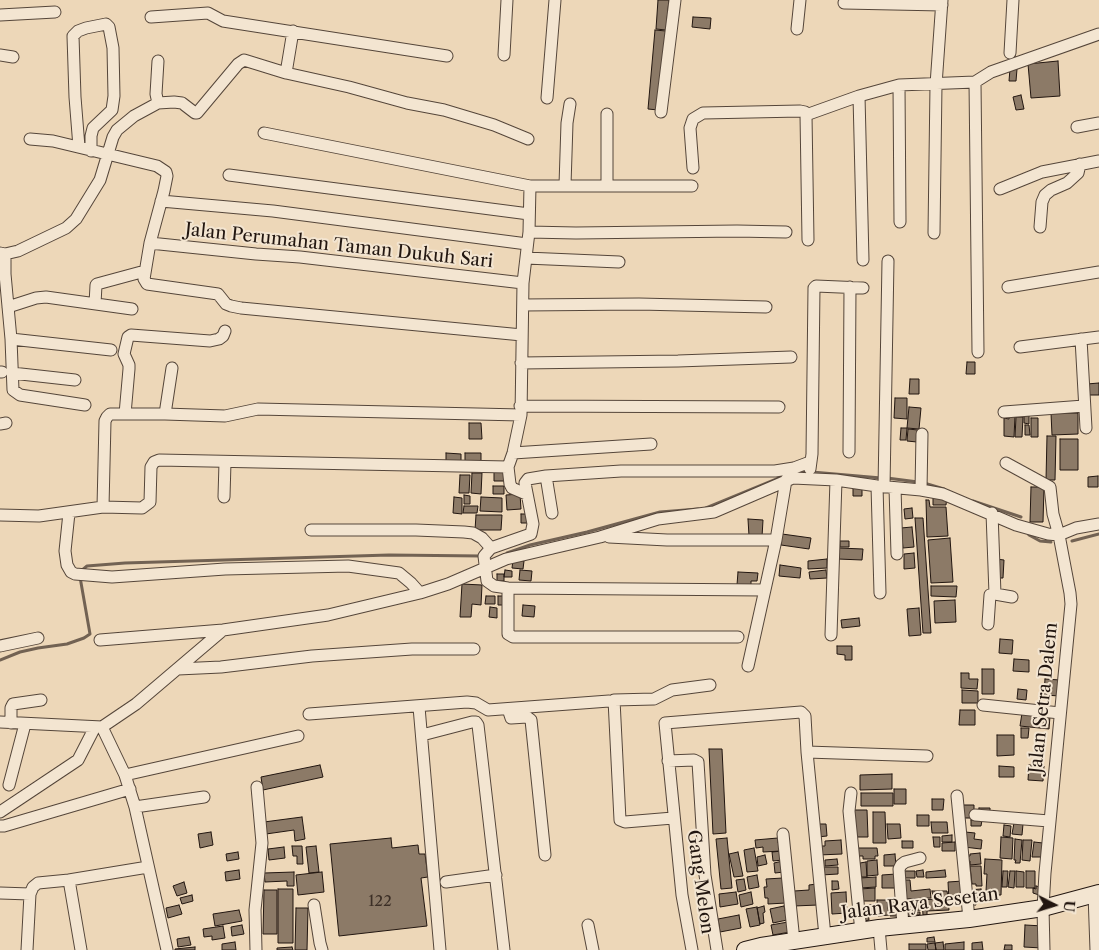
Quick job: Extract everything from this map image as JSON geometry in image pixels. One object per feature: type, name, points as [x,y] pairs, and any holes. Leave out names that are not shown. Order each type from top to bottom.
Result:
[{"type":"main road","name":"Jalan Raya Sesetan","points":[[756,949],[879,928],[969,920],[1043,908],[1097,894]]},
{"type":"street","points":[[504,55],[508,0]]},
{"type":"street","points":[[547,98],[555,0]]},
{"type":"street","points":[[661,112],[675,0]]},
{"type":"street","points":[[797,29],[800,0]]},
{"type":"street","points":[[1010,53],[1013,0]]},
{"type":"street","points":[[844,2],[942,3],[936,85],[934,233]]},
{"type":"street","points":[[0,15],[55,12]]},
{"type":"street","points":[[151,17],[208,13],[223,20],[448,56]]},
{"type":"street","points":[[79,147],[73,36],[78,30],[106,24],[110,27],[114,96],[112,110],[93,128],[91,151]]},
{"type":"street","points":[[286,73],[293,31]]},
{"type":"street","points":[[806,115],[859,96],[899,86],[975,82],[992,72],[1099,34]]},
{"type":"street","points":[[0,55],[13,57]]},
{"type":"street","points":[[85,404],[20,395],[16,393],[4,373],[12,339],[3,253],[24,249],[66,228],[76,219],[100,180],[113,136],[117,130],[134,116],[158,103],[179,102],[197,113],[238,64],[244,60],[286,73],[349,87],[407,103],[444,110],[494,125],[528,139]]},
{"type":"street","points":[[158,61],[156,94],[158,103]]},
{"type":"street","points":[[975,82],[978,352]]},
{"type":"street","points":[[899,86],[900,222]]},
{"type":"street","points":[[859,96],[863,260]]},
{"type":"street","points":[[565,185],[567,123],[570,104]]},
{"type":"street","points":[[693,168],[690,128],[693,118],[703,113],[805,112],[808,240]]},
{"type":"street","points":[[607,114],[607,186]]},
{"type":"street","points":[[1077,126],[1099,123]]},
{"type":"street","points":[[264,133],[530,186],[692,186]]},
{"type":"street","points":[[30,139],[79,147],[107,156],[157,166],[162,169],[167,176],[150,242],[144,279],[147,284],[218,294],[226,304],[231,306],[522,335]]},
{"type":"street","points":[[1000,189],[1042,172],[1099,161]]},
{"type":"street","points":[[1040,227],[1042,202],[1045,195],[1051,190],[1067,183],[1078,173],[1080,164]]},
{"type":"street","points":[[229,175],[529,214]]},
{"type":"street","points":[[526,494],[512,488],[508,467],[513,453],[520,410],[524,282],[529,232],[530,186]]},
{"type":"street","name":"Jalan Perumahan Taman Dukuh Sari","points":[[161,201],[274,211],[527,244]]},
{"type":"street","points":[[529,232],[786,232]]},
{"type":"street","name":"Jalan Perumahan Taman Dukuh Sari","points":[[150,242],[524,282]]},
{"type":"street","points":[[526,258],[619,262]]},
{"type":"street","points":[[880,593],[885,483],[888,261]]},
{"type":"street","points":[[95,304],[96,285],[145,271]]},
{"type":"street","points":[[1008,287],[1099,272]]},
{"type":"street","points":[[809,471],[812,454],[813,290],[816,286],[863,288]]},
{"type":"street","points":[[849,452],[850,287]]},
{"type":"street","points":[[8,307],[36,298],[46,297],[132,309]]},
{"type":"street","points":[[523,305],[639,304],[766,307]]},
{"type":"street","points":[[125,414],[129,370],[124,354],[128,337],[131,335],[210,340],[219,339],[225,331]]},
{"type":"street","points":[[1020,347],[1099,337]]},
{"type":"street","points":[[12,339],[112,350]]},
{"type":"street","points":[[1081,340],[1086,428]]},
{"type":"street","points":[[521,363],[791,357]]},
{"type":"street","points":[[164,414],[172,368]]},
{"type":"street","points":[[4,373],[75,380]]},
{"type":"street","points":[[1004,412],[1084,406]]},
{"type":"street","points":[[103,507],[106,417],[110,414],[225,416],[258,408],[520,410],[779,407]]},
{"type":"street","points":[[921,485],[922,434]]},
{"type":"street","points":[[513,453],[651,444]]},
{"type":"street","points":[[0,515],[39,516],[103,507],[142,508],[148,505],[151,497],[151,467],[154,462],[159,460],[508,467]]},
{"type":"street","points":[[224,497],[225,462]]},
{"type":"street","name":"Jalan Setra Dalem","points":[[1006,463],[1050,487],[1052,514],[1059,535],[1068,580],[1070,604],[1049,821],[1043,908],[1044,950]]},
{"type":"street","points":[[100,640],[223,630],[328,614],[420,593],[448,584],[531,534],[533,524],[525,481],[546,476],[621,471],[775,471],[794,468],[836,480],[921,485],[992,513],[1016,525],[1048,534],[1059,535],[1076,528],[1099,524]]},
{"type":"street","points":[[487,559],[506,559],[600,537],[658,519],[714,512],[809,471]]},
{"type":"street","points":[[546,476],[552,513]]},
{"type":"street","points":[[748,666],[776,540],[786,480]]},
{"type":"street","points":[[831,635],[836,480]]},
{"type":"street","points":[[885,483],[897,554]]},
{"type":"street","points":[[69,513],[65,551],[67,565],[71,572],[82,575],[112,577],[225,569],[348,566],[399,573],[411,582],[420,593]]},
{"type":"street","points":[[992,513],[994,594]]},
{"type":"street","points":[[310,530],[416,530],[473,533],[482,538],[487,559],[486,578],[490,584],[508,588],[764,590]]},
{"type":"street","points":[[600,537],[667,540],[776,540]]},
{"type":"street","points":[[508,588],[508,634],[513,637],[738,637]]},
{"type":"street","points":[[988,624],[990,596],[994,594],[1012,597]]},
{"type":"street","points":[[0,812],[78,760],[99,727],[136,704],[223,630]]},
{"type":"street","points":[[0,646],[38,638]]},
{"type":"street","points":[[178,669],[221,667],[303,657],[412,649],[474,649]]},
{"type":"street","points":[[673,818],[625,822],[620,820],[614,700],[654,698],[672,690],[710,685]]},
{"type":"street","points":[[41,700],[13,704],[6,722],[99,727]]},
{"type":"street","points":[[310,714],[467,702],[476,703],[488,710],[609,701]]},
{"type":"street","points":[[419,706],[430,859],[440,950]]},
{"type":"street","points":[[983,706],[1060,713]]},
{"type":"street","points":[[508,708],[510,718],[527,716],[531,720],[545,855]]},
{"type":"street","name":"Gang Melon","points":[[692,950],[682,895],[664,726],[667,722],[799,712],[805,716],[807,752]]},
{"type":"street","points":[[422,735],[472,722],[476,722],[478,725],[504,950]]},
{"type":"street","points":[[9,785],[25,724]]},
{"type":"street","points":[[99,727],[126,775],[167,950]]},
{"type":"street","points":[[126,775],[298,736]]},
{"type":"street","points":[[825,936],[807,752],[927,756]]},
{"type":"street","points":[[668,761],[694,760],[698,762],[705,875],[717,950]]},
{"type":"street","points":[[256,950],[255,910],[262,843],[257,787]]},
{"type":"street","points":[[0,826],[130,789]]},
{"type":"street","points":[[851,793],[850,811],[861,932]]},
{"type":"street","points":[[957,796],[969,920]]},
{"type":"street","points":[[135,807],[204,797]]},
{"type":"street","points":[[975,815],[1049,821]]},
{"type":"street","points":[[783,834],[794,942]]},
{"type":"street","points":[[903,926],[900,865],[920,858]]},
{"type":"street","points":[[27,950],[30,894],[33,887],[38,883],[148,867]]},
{"type":"street","points":[[446,882],[496,875]]},
{"type":"street","points":[[69,880],[81,950]]},
{"type":"street","points":[[0,893],[30,894]]},
{"type":"street","points":[[1096,950],[1097,894]]},
{"type":"street","points":[[314,905],[322,950]]},
{"type":"street","points":[[588,925],[593,950]]},
{"type":"street","points":[[879,928],[881,950]]},
{"type":"building","points":[[658,0],[669,0],[666,30],[656,29]]},
{"type":"building","points":[[693,17],[711,18],[710,29],[692,27]]},
{"type":"building","points":[[655,30],[666,31],[658,110],[648,109]]},
{"type":"building","points":[[1058,61],[1060,96],[1031,98],[1028,64]]},
{"type":"building","points":[[1010,69],[1017,69],[1016,81],[1009,81]]},
{"type":"building","points":[[1021,95],[1024,109],[1016,110],[1013,97]]},
{"type":"building","points":[[967,362],[975,362],[975,374],[966,374]]},
{"type":"building","points":[[910,379],[919,379],[919,394],[909,394]]},
{"type":"building","points":[[1099,383],[1099,395],[1088,395],[1087,384]]},
{"type":"building","points":[[895,398],[907,398],[907,419],[894,418]]},
{"type":"building","points":[[909,407],[921,408],[919,429],[907,428]]},
{"type":"building","points":[[1051,413],[1078,413],[1078,434],[1052,435]]},
{"type":"building","points":[[1024,415],[1029,415],[1029,424],[1024,423]]},
{"type":"building","points":[[1009,416],[1015,416],[1014,437],[1004,436],[1004,418],[1009,419]]},
{"type":"building","points":[[1016,417],[1023,417],[1022,437],[1015,437]]},
{"type":"building","points":[[1031,418],[1038,418],[1038,437],[1031,437]]},
{"type":"building","points":[[469,423],[481,423],[482,439],[469,439]]},
{"type":"building","points":[[1025,425],[1029,425],[1030,435],[1025,435]]},
{"type":"building","points":[[901,428],[907,428],[906,440],[900,440]]},
{"type":"building","points":[[908,429],[918,430],[917,442],[907,441]]},
{"type":"building","points":[[1047,436],[1056,436],[1055,480],[1046,480]]},
{"type":"building","points":[[1060,439],[1078,439],[1078,470],[1060,470]]},
{"type":"building","points":[[446,453],[461,454],[461,462],[446,462]]},
{"type":"building","points":[[465,453],[481,453],[481,462],[465,462]]},
{"type":"building","points":[[494,471],[505,471],[505,481],[494,481]]},
{"type":"building","points":[[472,473],[482,473],[481,494],[471,493]]},
{"type":"building","points":[[460,475],[470,475],[469,493],[459,493]]},
{"type":"building","points":[[1098,476],[1098,487],[1088,487],[1088,477]]},
{"type":"building","points":[[493,486],[504,486],[504,494],[493,494]]},
{"type":"building","points":[[853,486],[862,486],[862,496],[853,496]]},
{"type":"building","points":[[1031,487],[1044,487],[1043,522],[1030,522]]},
{"type":"building","points":[[520,494],[521,509],[507,510],[506,495]]},
{"type":"building","points":[[464,495],[470,496],[470,504],[464,504]]},
{"type":"building","points":[[933,496],[947,496],[946,505],[933,505]]},
{"type":"building","points":[[454,497],[462,498],[462,514],[453,513]]},
{"type":"building","points":[[481,497],[502,498],[502,512],[480,511]]},
{"type":"building","points":[[926,500],[929,500],[930,507],[946,507],[948,536],[927,537]]},
{"type":"building","points":[[464,506],[478,506],[477,513],[463,513]]},
{"type":"building","points":[[912,508],[913,518],[905,519],[904,509]]},
{"type":"building","points":[[521,514],[528,514],[528,523],[521,523]]},
{"type":"building","points":[[476,515],[502,515],[501,530],[475,530]]},
{"type":"building","points":[[915,518],[923,518],[931,633],[923,633]]},
{"type":"building","points":[[748,519],[763,520],[762,537],[749,536]]},
{"type":"building","points":[[912,527],[914,547],[903,548],[901,528]]},
{"type":"building","points":[[782,534],[811,538],[809,549],[781,545]]},
{"type":"building","points":[[950,538],[953,582],[931,583],[928,540]]},
{"type":"building","points":[[840,541],[849,541],[849,547],[840,547]]},
{"type":"building","points":[[839,548],[863,549],[862,560],[838,559]]},
{"type":"building","points":[[914,553],[915,568],[904,569],[904,554]]},
{"type":"building","points":[[827,559],[827,568],[808,569],[808,561]]},
{"type":"building","points":[[996,559],[1004,560],[1003,578],[995,578]]},
{"type":"building","points":[[513,560],[524,561],[523,569],[512,568]]},
{"type":"building","points":[[780,565],[801,568],[800,578],[779,576]]},
{"type":"building","points":[[505,570],[512,571],[512,577],[504,577]]},
{"type":"building","points":[[520,570],[532,571],[531,581],[519,580]]},
{"type":"building","points":[[826,570],[827,578],[810,579],[809,572]]},
{"type":"building","points":[[738,572],[758,573],[757,581],[751,581],[751,585],[737,585]]},
{"type":"building","points":[[497,574],[504,574],[504,581],[497,581]]},
{"type":"building","points":[[462,584],[482,585],[481,605],[472,604],[471,617],[460,617]]},
{"type":"building","points":[[931,586],[957,586],[956,597],[931,596]]},
{"type":"building","points":[[486,596],[495,596],[495,604],[485,604]]},
{"type":"building","points":[[498,596],[506,596],[506,605],[498,605]]},
{"type":"building","points":[[955,600],[956,622],[935,623],[934,601]]},
{"type":"building","points":[[523,605],[535,606],[534,617],[522,616]]},
{"type":"building","points":[[490,607],[497,608],[497,618],[489,617]]},
{"type":"building","points":[[919,608],[921,635],[909,636],[907,609]]},
{"type":"building","points":[[859,618],[860,626],[842,628],[841,620]]},
{"type":"building","points":[[1000,639],[1013,640],[1012,654],[999,653]]},
{"type":"building","points":[[837,646],[852,646],[852,660],[845,660],[845,655],[837,654]]},
{"type":"building","points":[[1014,659],[1029,660],[1029,672],[1013,671]]},
{"type":"building","points":[[982,669],[994,669],[994,694],[982,694]]},
{"type":"building","points":[[961,673],[969,673],[969,679],[978,679],[977,689],[961,688]]},
{"type":"building","points":[[1045,679],[1060,680],[1060,696],[1044,695]]},
{"type":"building","points":[[1018,689],[1027,690],[1026,700],[1017,699]]},
{"type":"building","points":[[962,690],[978,691],[978,703],[962,703]]},
{"type":"building","points":[[960,710],[975,710],[975,725],[959,725]]},
{"type":"building","points":[[1022,713],[1050,716],[1049,729],[1020,726]]},
{"type":"building","points":[[1021,728],[1029,728],[1028,738],[1021,738]]},
{"type":"building","points":[[997,735],[1014,735],[1014,755],[997,756]]},
{"type":"building","points":[[709,749],[722,749],[726,833],[713,834]]},
{"type":"building","points":[[320,765],[323,777],[263,790],[261,777]]},
{"type":"building","points":[[1029,765],[1044,766],[1043,781],[1028,780]]},
{"type":"building","points":[[999,766],[1014,767],[1014,777],[999,777]]},
{"type":"building","points":[[892,774],[892,789],[860,790],[860,775]]},
{"type":"building","points":[[894,789],[906,789],[906,804],[894,804]]},
{"type":"building","points":[[861,793],[893,793],[893,806],[861,806]]},
{"type":"building","points":[[932,799],[944,799],[943,810],[932,810]]},
{"type":"building","points":[[961,805],[974,805],[974,818],[961,818]]},
{"type":"building","points":[[979,808],[990,808],[990,814],[978,814]]},
{"type":"building","points":[[853,810],[867,810],[868,837],[854,837]]},
{"type":"building","points":[[873,812],[885,812],[886,843],[873,843]]},
{"type":"building","points":[[917,815],[929,815],[929,826],[917,826]]},
{"type":"building","points":[[302,817],[305,839],[295,841],[294,830],[266,834],[264,822]]},
{"type":"building","points":[[971,820],[982,820],[981,826],[971,826]]},
{"type":"building","points":[[931,822],[947,822],[948,833],[932,833]]},
{"type":"building","points":[[1014,823],[1023,824],[1022,835],[1012,834]]},
{"type":"building","points":[[816,824],[826,824],[827,836],[817,837]]},
{"type":"building","points":[[887,824],[900,824],[901,838],[888,839]]},
{"type":"building","points":[[1004,825],[1011,826],[1010,837],[1003,836]]},
{"type":"building","points":[[211,832],[213,845],[200,848],[198,834]]},
{"type":"building","points":[[965,832],[975,833],[974,839],[982,840],[981,849],[964,847]]},
{"type":"building","points":[[952,835],[952,842],[942,842],[942,836]]},
{"type":"building","points":[[933,837],[940,837],[940,847],[934,847]]},
{"type":"building","points":[[1001,837],[1013,838],[1012,859],[1000,858]]},
{"type":"building","points":[[391,838],[392,848],[418,845],[419,854],[425,854],[428,877],[421,878],[427,926],[339,936],[330,844]]},
{"type":"building","points":[[727,838],[732,888],[721,889],[716,839]]},
{"type":"building","points":[[778,838],[778,843],[781,843],[781,851],[763,852],[763,847],[756,848],[755,840]]},
{"type":"building","points":[[1015,839],[1022,840],[1020,863],[1015,863],[1016,860],[1014,860]]},
{"type":"building","points":[[841,840],[842,854],[819,855],[818,846],[825,846],[825,841]]},
{"type":"building","points":[[1023,840],[1032,840],[1030,861],[1022,860]]},
{"type":"building","points":[[902,841],[913,841],[913,848],[902,848]]},
{"type":"building","points":[[955,842],[955,851],[942,851],[942,843]]},
{"type":"building","points":[[1034,842],[1043,843],[1042,857],[1032,857]]},
{"type":"building","points":[[292,846],[302,846],[303,864],[297,864],[297,856],[293,856]]},
{"type":"building","points":[[316,846],[319,872],[309,873],[306,847]]},
{"type":"building","points":[[284,847],[285,858],[269,860],[268,849]]},
{"type":"building","points":[[754,848],[758,871],[747,872],[744,850]]},
{"type":"building","points":[[858,848],[877,848],[878,856],[875,856],[875,859],[863,859],[863,856],[858,856]]},
{"type":"building","points":[[782,851],[783,860],[773,861],[772,852]]},
{"type":"building","points":[[238,852],[239,859],[227,861],[226,854]]},
{"type":"building","points":[[738,852],[743,876],[734,877],[729,854]]},
{"type":"building","points":[[980,853],[981,864],[970,865],[970,861],[966,861],[966,856]]},
{"type":"building","points":[[895,854],[896,866],[884,866],[884,855]]},
{"type":"building","points":[[765,855],[767,864],[758,866],[757,857]]},
{"type":"building","points":[[837,859],[838,865],[825,866],[825,860]]},
{"type":"building","points":[[985,859],[1002,860],[1001,895],[993,895],[993,891],[986,891],[987,874],[984,874]]},
{"type":"building","points":[[877,860],[878,875],[867,876],[867,861]]},
{"type":"building","points":[[783,861],[784,872],[775,873],[774,863]]},
{"type":"building","points":[[866,862],[867,877],[861,877],[860,863]]},
{"type":"building","points":[[970,866],[981,866],[982,886],[972,884]]},
{"type":"building","points":[[820,867],[838,867],[838,874],[821,875]]},
{"type":"building","points":[[239,870],[240,879],[226,881],[225,872]]},
{"type":"building","points":[[923,870],[924,877],[917,877],[916,871]]},
{"type":"building","points":[[945,870],[946,877],[926,878],[926,872]]},
{"type":"building","points":[[904,871],[915,871],[915,878],[904,878]]},
{"type":"building","points":[[1003,871],[1008,871],[1007,887],[1002,887]]},
{"type":"building","points":[[1010,871],[1015,871],[1014,888],[1008,887]]},
{"type":"building","points":[[1016,871],[1024,872],[1024,887],[1016,887]]},
{"type":"building","points":[[1026,871],[1035,871],[1035,888],[1026,888]]},
{"type":"building","points":[[294,872],[294,886],[287,886],[287,881],[265,882],[264,873]]},
{"type":"building","points":[[322,872],[324,892],[298,895],[296,875]]},
{"type":"building","points":[[896,874],[897,888],[882,888],[882,875]]},
{"type":"building","points":[[757,875],[759,887],[749,889],[747,877]]},
{"type":"building","points":[[876,877],[876,887],[860,888],[860,878]]},
{"type":"building","points":[[783,878],[786,903],[768,904],[768,898],[765,898],[764,887],[767,887],[766,879]]},
{"type":"building","points":[[744,879],[746,890],[738,892],[736,880]]},
{"type":"building","points":[[902,880],[910,880],[911,891],[930,889],[931,898],[904,899]]},
{"type":"building","points":[[832,881],[838,881],[839,889],[832,890]]},
{"type":"building","points":[[963,881],[964,899],[949,901],[948,882]]},
{"type":"building","points":[[184,882],[187,893],[177,896],[173,886]]},
{"type":"building","points":[[817,884],[818,905],[794,906],[794,891],[809,890],[809,885]]},
{"type":"building","points":[[1036,886],[1040,887],[1039,895],[1033,893],[1033,888],[1036,889]]},
{"type":"building","points":[[875,888],[875,901],[860,901],[860,889]]},
{"type":"building","points":[[278,889],[293,889],[293,943],[278,943]]},
{"type":"building","points":[[981,889],[982,900],[975,901],[976,905],[969,905],[968,890]]},
{"type":"building","points":[[264,890],[277,890],[277,934],[263,934]]},
{"type":"building","points":[[932,891],[947,891],[948,897],[933,897]]},
{"type":"building","points":[[736,892],[738,904],[720,907],[719,894]]},
{"type":"building","points":[[751,892],[753,904],[741,907],[739,895]]},
{"type":"building","points":[[846,892],[847,913],[832,914],[831,893]]},
{"type":"building","points":[[983,892],[988,892],[989,900],[984,900]]},
{"type":"building","points":[[192,895],[193,901],[182,904],[180,898]]},
{"type":"building","points":[[948,898],[949,910],[927,911],[927,915],[923,915],[922,900]]},
{"type":"building","points":[[897,899],[898,916],[890,916],[889,900]]},
{"type":"building","points":[[921,899],[921,910],[908,911],[908,900]]},
{"type":"building","points":[[877,900],[887,900],[889,915],[878,916]]},
{"type":"building","points":[[876,904],[877,915],[869,915],[869,905]]},
{"type":"building","points":[[179,905],[182,914],[168,918],[166,908]]},
{"type":"building","points":[[764,906],[764,923],[760,924],[757,908]]},
{"type":"building","points":[[784,906],[787,920],[773,923],[770,909]]},
{"type":"building","points":[[757,907],[760,925],[750,927],[746,909]]},
{"type":"building","points":[[296,908],[308,908],[307,950],[295,950]]},
{"type":"building","points":[[239,910],[242,921],[215,926],[213,914]]},
{"type":"building","points":[[863,911],[868,911],[869,920],[864,921]]},
{"type":"building","points":[[906,912],[920,912],[920,915],[907,915]]},
{"type":"building","points":[[739,915],[741,928],[720,932],[718,919]]},
{"type":"building","points":[[788,922],[790,932],[773,935],[771,925]]},
{"type":"building","points":[[242,925],[244,934],[232,936],[231,927]]},
{"type":"building","points":[[1025,925],[1043,926],[1042,948],[1024,947]]},
{"type":"building","points":[[223,926],[225,938],[212,940],[212,936],[204,937],[203,929]]},
{"type":"building","points":[[189,937],[191,945],[178,947],[177,939]]},
{"type":"building","points":[[934,937],[935,942],[927,942],[927,938]]},
{"type":"building","points":[[235,942],[236,950],[222,950],[222,944]]},
{"type":"building","points":[[943,942],[944,950],[936,950],[935,943]]},
{"type":"building","points":[[964,942],[964,950],[945,950],[945,944]]},
{"type":"building","points":[[982,942],[983,950],[972,950],[972,943]]},
{"type":"building","points":[[935,943],[936,950],[928,950],[927,944]]},
{"type":"building","points":[[909,944],[926,944],[926,950],[909,950]]},
{"type":"building","points":[[1005,945],[1012,945],[1012,950],[1004,950]]},
{"type":"building","points":[[195,947],[195,950],[175,950],[175,949]]},
{"type":"building","points":[[292,947],[293,950],[277,950],[277,948]]},
{"type":"waterway","points":[[795,473],[812,472],[881,478]]},
{"type":"waterway","points":[[706,508],[784,476]]},
{"type":"waterway","points":[[887,478],[918,482]]},
{"type":"waterway","points":[[924,483],[944,489]]},
{"type":"waterway","points":[[973,501],[1021,517]]},
{"type":"waterway","points":[[507,553],[530,545],[660,512],[698,509]]},
{"type":"waterway","points":[[1072,541],[1099,534]]},
{"type":"waterway","points":[[1029,535],[1040,541],[1051,542]]},
{"type":"waterway","points":[[81,571],[87,566],[125,563],[389,555],[482,556]]},
{"type":"waterway","points":[[0,660],[20,652],[67,644],[90,634],[80,577]]}]
